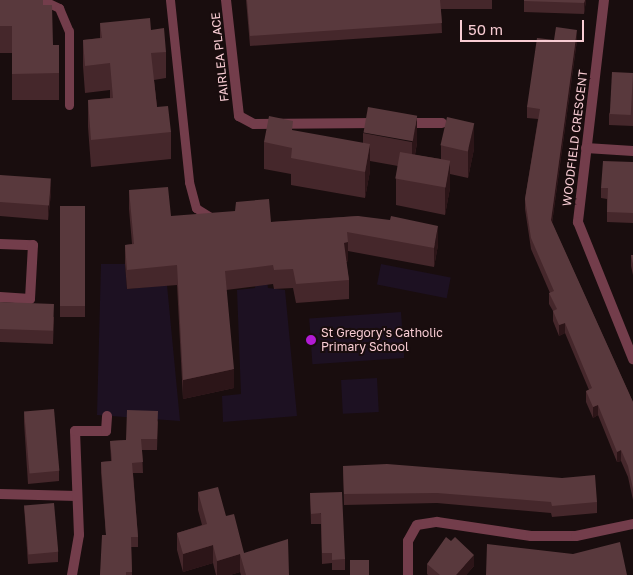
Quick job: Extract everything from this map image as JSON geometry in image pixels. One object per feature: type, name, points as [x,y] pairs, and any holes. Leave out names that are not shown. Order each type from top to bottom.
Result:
[{"type":"street","name":"FAIRLEA PLACE","points":[[226,0],[239,116],[254,124],[442,123]]},
{"type":"street","name":"WOODFIELD CRESCENT","points":[[604,0],[578,222],[633,359]]},
{"type":"street","points":[[586,148],[633,151]]},
{"type":"street","points":[[0,244],[33,245],[30,299],[0,297]]},
{"type":"street","points":[[72,575],[79,535],[75,431],[106,431],[107,416]]},
{"type":"street","points":[[0,494],[77,496]]},
{"type":"street","points":[[408,575],[408,541],[416,525],[437,522],[531,536],[576,536],[633,524]]},
{"type":"lane","points":[[42,0],[59,8],[68,31],[69,105]]},
{"type":"lane","points":[[170,0],[189,182],[196,208],[210,218],[222,218]]},
{"type":"shaded area","points":[[101,264],[125,264],[127,289],[167,285],[180,421],[97,415]]},
{"type":"shaded area","points":[[381,264],[451,278],[447,298],[377,285]]},
{"type":"shaded area","points":[[266,271],[268,288],[285,290],[297,416],[223,422],[222,396],[241,394],[237,290],[255,288],[256,272]]},
{"type":"shaded area","points":[[401,312],[404,358],[312,364],[309,318]]},
{"type":"shaded area","points":[[377,378],[379,412],[343,414],[341,380]]},
{"type":"building","points":[[0,0],[43,0],[43,5],[52,5],[53,45],[59,45],[59,73],[12,74],[12,26],[0,26]]},
{"type":"building","points":[[247,0],[440,0],[442,23],[250,36]]},
{"type":"building","points":[[524,0],[585,0],[584,3]]},
{"type":"building","points":[[150,18],[151,30],[164,28],[166,52],[151,53],[157,107],[168,106],[171,132],[91,140],[88,100],[113,98],[110,63],[85,66],[83,40],[102,38],[100,23]]},
{"type":"building","points":[[556,27],[577,30],[551,220],[633,402],[633,489],[628,466],[621,450],[617,452],[598,405],[593,407],[586,391],[592,388],[565,323],[559,325],[553,311],[557,309],[549,293],[554,291],[531,238],[525,199],[540,109],[527,107],[537,38],[554,40]]},
{"type":"building","points":[[612,72],[633,73],[631,115],[610,114]]},
{"type":"building","points":[[368,107],[417,116],[413,141],[363,133]]},
{"type":"building","points":[[269,116],[293,121],[292,130],[370,144],[365,172],[291,158],[292,148],[264,142]]},
{"type":"building","points":[[447,117],[474,123],[468,152],[440,145]]},
{"type":"building","points":[[400,152],[450,161],[446,187],[395,179]]},
{"type":"building","points":[[603,161],[633,162],[633,213],[607,212],[608,188],[601,188]]},
{"type":"building","points":[[0,175],[51,179],[49,205],[0,202]]},
{"type":"building","points":[[168,187],[171,216],[235,211],[236,202],[269,199],[271,222],[358,216],[390,220],[391,216],[438,226],[434,248],[347,232],[348,242],[344,243],[349,280],[296,284],[293,269],[274,270],[273,265],[225,271],[234,369],[183,380],[177,265],[127,270],[125,245],[134,244],[129,190]]},
{"type":"building","points":[[60,206],[85,206],[85,306],[60,306]]},
{"type":"building","points":[[0,302],[54,304],[53,331],[0,329]]},
{"type":"building","points":[[54,409],[59,471],[30,473],[24,412]]},
{"type":"building","points":[[127,410],[158,411],[157,439],[141,439],[143,462],[132,463],[138,537],[131,537],[132,572],[126,572],[126,575],[100,575],[102,535],[106,535],[101,462],[112,461],[110,441],[126,440]]},
{"type":"building","points":[[387,464],[562,478],[595,475],[597,502],[552,506],[551,502],[437,493],[344,494],[343,466]]},
{"type":"building","points":[[218,487],[226,516],[234,514],[244,553],[288,539],[289,575],[246,575],[240,554],[217,561],[213,545],[183,554],[177,533],[207,524],[198,492]]},
{"type":"building","points":[[342,492],[345,559],[332,560],[332,553],[322,553],[321,513],[311,514],[310,493]]},
{"type":"building","points":[[54,503],[58,552],[28,554],[24,506]]},
{"type":"building","points":[[446,537],[451,541],[455,537],[474,555],[456,575],[440,575],[427,564]]},
{"type":"building","points":[[620,542],[627,575],[486,575],[487,544],[573,554]]},
{"type":"building","points":[[350,560],[369,560],[369,575],[350,575]]},
{"type":"place","name":"St Gregory's Catholic Primary School","points":[[311,340]]}]
